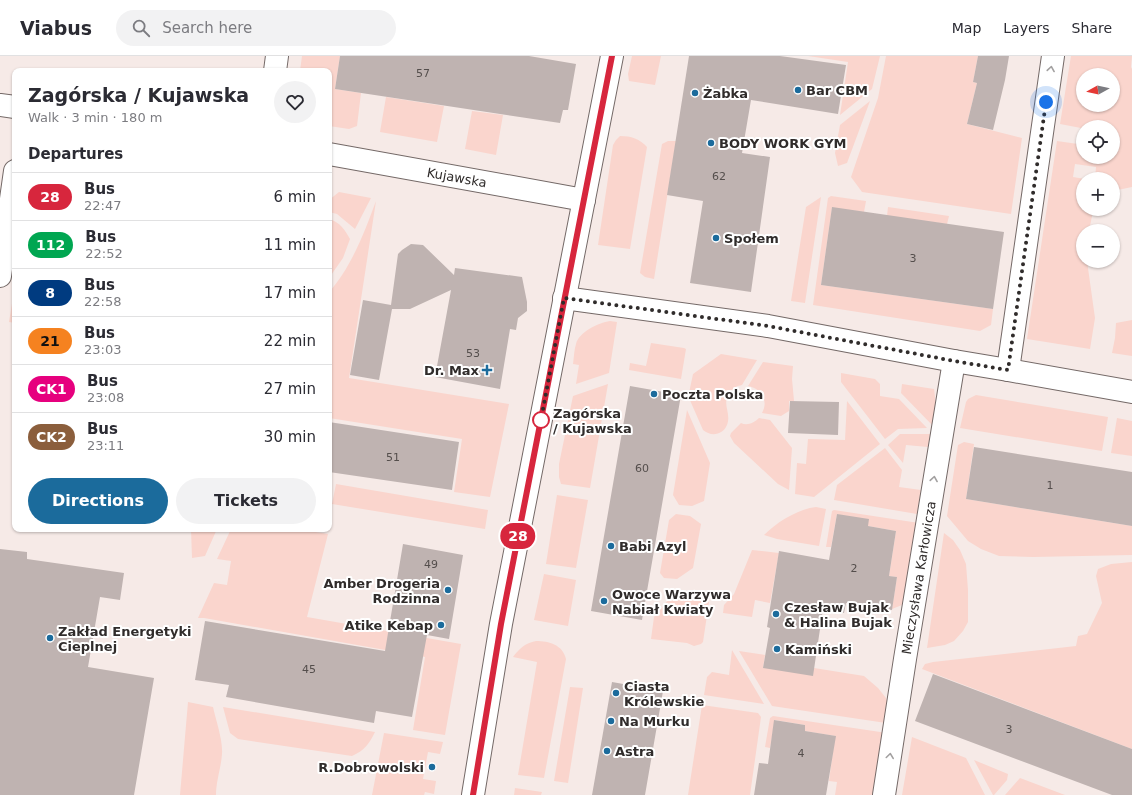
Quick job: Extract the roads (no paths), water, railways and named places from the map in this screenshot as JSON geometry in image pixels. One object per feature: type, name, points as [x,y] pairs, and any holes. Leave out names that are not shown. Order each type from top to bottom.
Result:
[{"type":"street","points":[[275,68],[277,56]]},
{"type":"street","points":[[473,795],[501,624],[612,56]]},
{"type":"street","points":[[1008,370],[1053,56]]},
{"type":"street","points":[[0,105],[12,107]]},
{"type":"street","name":"Kujawska","points":[[332,155],[584,200]]},
{"type":"street","points":[[0,276],[12,192]]},
{"type":"street","points":[[564,298],[768,326],[954,361],[1132,392]]},
{"type":"street","name":"Mieczysława Karłowicza","points":[[884,795],[954,361]]},
{"type":"place","name":"Bar CBM","points":[[798,90]]},
{"type":"place","name":"Żabka","points":[[695,93]]},
{"type":"place","name":"BODY WORK GYM","points":[[711,143]]},
{"type":"place","name":"Społem","points":[[716,238]]},
{"type":"place","name":"Dr. Max","points":[[487,370]]},
{"type":"place","name":"Poczta Polska","points":[[654,394]]},
{"type":"place","name":"Zagórska / Kujawska","points":[[541,420]]},
{"type":"place","name":"Babi Azyl","points":[[611,546]]},
{"type":"place","name":"Amber Drogeria Rodzinna","points":[[448,590]]},
{"type":"place","name":"Owoce Warzywa Nabiał Kwiaty","points":[[604,601]]},
{"type":"place","name":"Czesław Bujak & Halina Bujak","points":[[776,614]]},
{"type":"place","name":"Atike Kebap","points":[[441,625]]},
{"type":"place","name":"Zakład Energetyki Cieplnej","points":[[50,638]]},
{"type":"place","name":"Kamiński","points":[[777,649]]},
{"type":"place","name":"Ciasta Królewskie","points":[[616,693]]},
{"type":"place","name":"Na Murku","points":[[611,721]]},
{"type":"place","name":"Astra","points":[[607,751]]},
{"type":"place","name":"R.Dobrowolski","points":[[432,767]]}]
